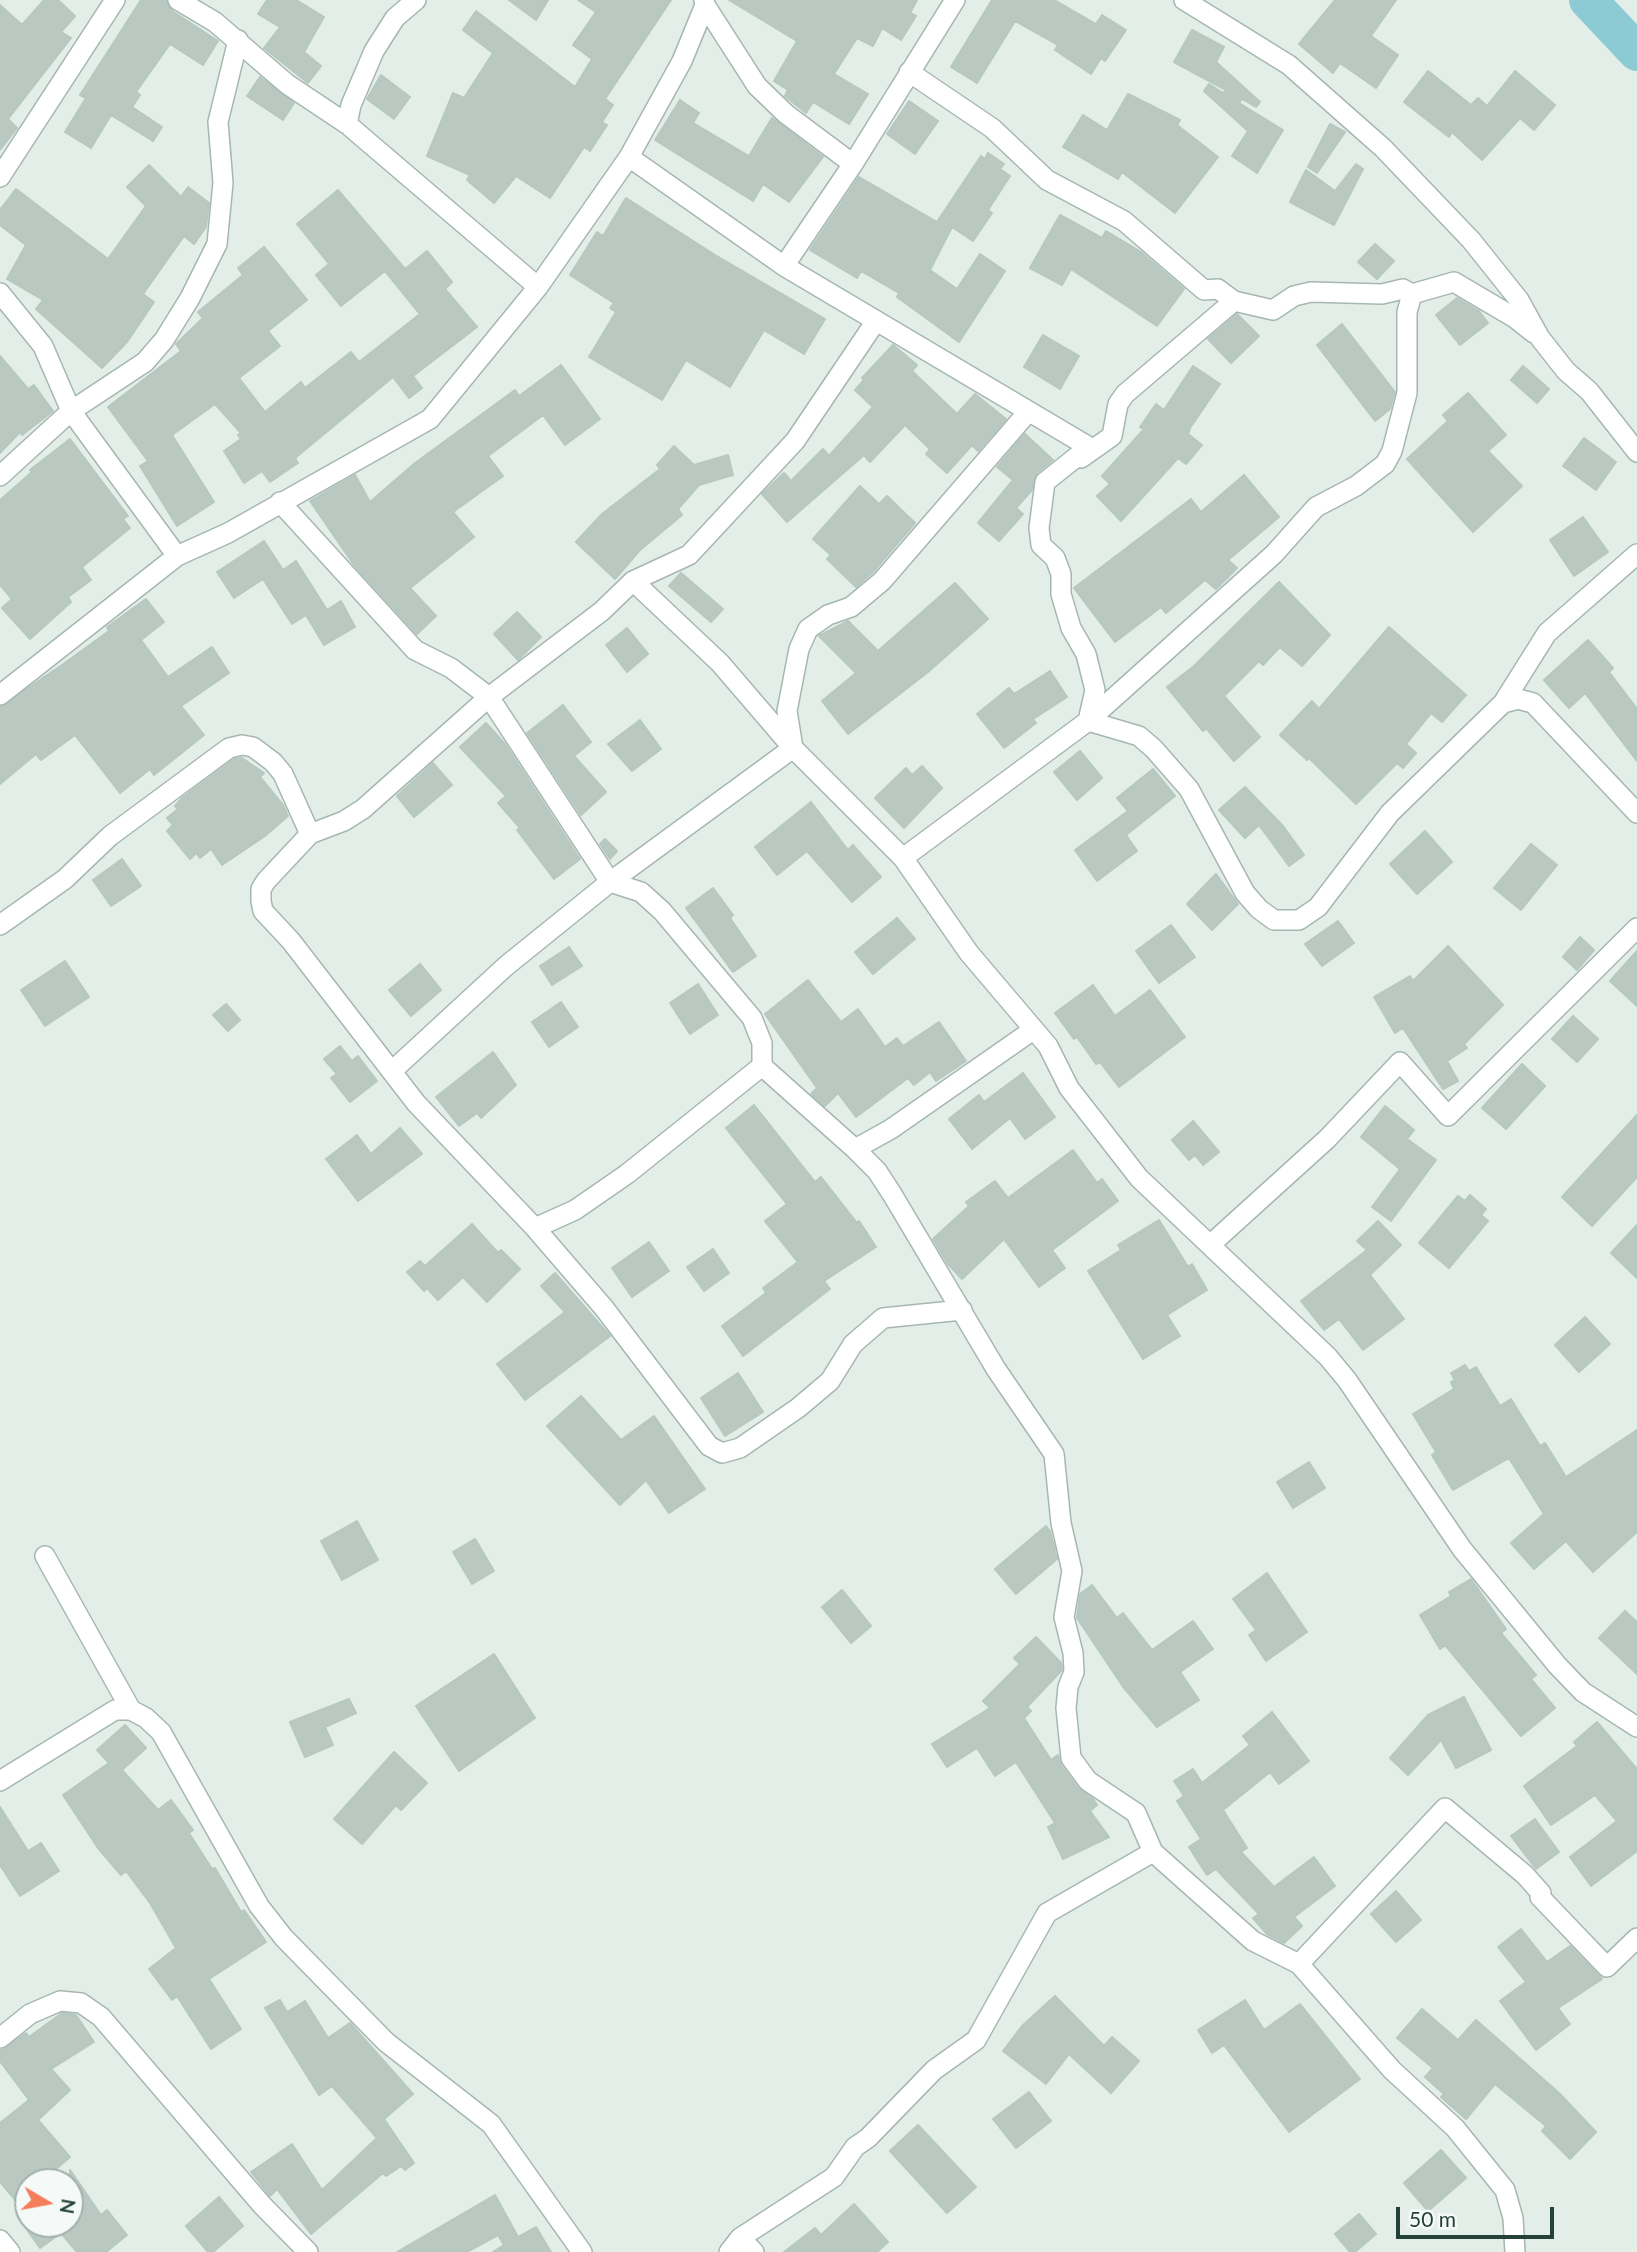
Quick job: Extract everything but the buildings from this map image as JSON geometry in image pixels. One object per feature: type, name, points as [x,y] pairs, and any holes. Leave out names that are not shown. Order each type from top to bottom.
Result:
[{"type":"street","points":[[0,177],[115,0]]},
{"type":"street","points":[[178,0],[238,40],[287,84],[347,124],[538,287]]},
{"type":"street","points":[[347,124],[351,104],[374,51],[395,18],[416,0]]},
{"type":"street","points":[[785,266],[853,164],[955,0]]},
{"type":"street","points":[[1184,0],[1289,65],[1383,148],[1471,240],[1519,300],[1541,338],[1566,371],[1589,391],[1637,452]]},
{"type":"street","points":[[704,3],[757,86],[786,114],[853,164]]},
{"type":"street","points":[[0,695],[177,556],[228,533],[430,419],[538,287],[629,157],[682,61],[704,3]]},
{"type":"street","points":[[0,476],[71,411],[145,362],[164,340],[217,244],[223,183],[218,122],[238,40]]},
{"type":"street","points":[[909,72],[992,128],[1047,180],[1124,221],[1204,290],[1218,289],[1234,301],[1273,310],[1294,296],[1311,292],[1382,294],[1403,289],[1412,294],[1454,282],[1515,318],[1541,338]]},
{"type":"street","points":[[629,157],[785,266],[1089,447],[1045,482],[1039,528],[1041,545],[1055,558],[1061,574],[1061,594],[1071,628],[1086,654],[1095,690],[1088,721]]},
{"type":"street","points":[[0,293],[43,346],[71,411],[177,556]]},
{"type":"street","points":[[903,858],[1088,721],[1274,554],[1315,507],[1356,486],[1385,464],[1392,451],[1407,393],[1407,312],[1412,294]]},
{"type":"street","points":[[1045,482],[1112,436],[1118,404],[1125,394],[1234,301]]},
{"type":"street","points":[[876,321],[795,441],[720,525],[689,555],[633,581],[602,611],[489,697],[363,809],[344,821],[310,834],[293,849],[261,890],[263,911],[291,941],[416,1103],[535,1228],[604,1308],[709,1446],[722,1453],[740,1448],[798,1408],[830,1381],[853,1344],[883,1318],[962,1310]]},
{"type":"street","points":[[793,748],[787,711],[799,649],[808,629],[828,615],[851,607],[882,581],[1028,412]]},
{"type":"street","points":[[280,502],[415,650],[451,668],[489,697],[610,882],[641,892],[662,911],[752,1018],[762,1043],[762,1066],[855,1149],[885,1183],[996,1369],[1054,1454],[1061,1523],[1072,1571],[1064,1617],[1073,1653],[1074,1672],[1068,1687],[1066,1708],[1071,1758],[1088,1781],[1136,1813],[1153,1852],[1253,1941],[1300,1964],[1392,2070],[1455,2128],[1505,2190],[1513,2218],[1515,2252]]},
{"type":"street","points":[[1088,721],[1139,736],[1154,749],[1189,789],[1245,893],[1259,909],[1274,920],[1299,920],[1318,907],[1390,813],[1503,704],[1547,633],[1637,554]]},
{"type":"street","points":[[633,581],[720,663],[793,748],[903,858],[970,953],[1048,1046],[1069,1088],[1139,1178],[1307,1336],[1347,1380],[1462,1549],[1557,1665],[1583,1692],[1637,1727]]},
{"type":"street","points":[[1503,704],[1518,699],[1533,703],[1637,813]]},
{"type":"street","points":[[0,925],[65,879],[110,836],[229,748],[242,745],[253,747],[272,762],[283,774],[310,834]]},
{"type":"street","points":[[392,1072],[506,965],[610,882],[793,748]]},
{"type":"street","points":[[1210,1245],[1327,1139],[1400,1062],[1448,1116],[1637,928]]},
{"type":"street","points":[[855,1149],[891,1129],[1033,1030]]},
{"type":"street","points":[[535,1228],[576,1210],[627,1174],[762,1066]]},
{"type":"street","points":[[45,1556],[131,1710]]},
{"type":"street","points":[[0,1781],[115,1710],[131,1710],[146,1718],[161,1732],[259,1906],[284,1938],[386,2042],[492,2124],[582,2252]]},
{"type":"street","points":[[1300,1964],[1445,1808],[1525,1875],[1541,1893],[1540,1897],[1607,1967],[1637,1938]]},
{"type":"street","points":[[734,2245],[834,2178],[855,2147],[868,2138],[934,2070],[976,2040],[1047,1913],[1153,1852]]},
{"type":"street","points":[[0,2038],[30,2014],[60,2001],[81,2003],[101,2017],[262,2205],[308,2252]]},
{"type":"street","points":[[0,2240],[10,2252]]},
{"type":"street","points":[[734,2245],[754,2252]]},
{"type":"waterway","points":[[1588,0],[1637,52]]}]
